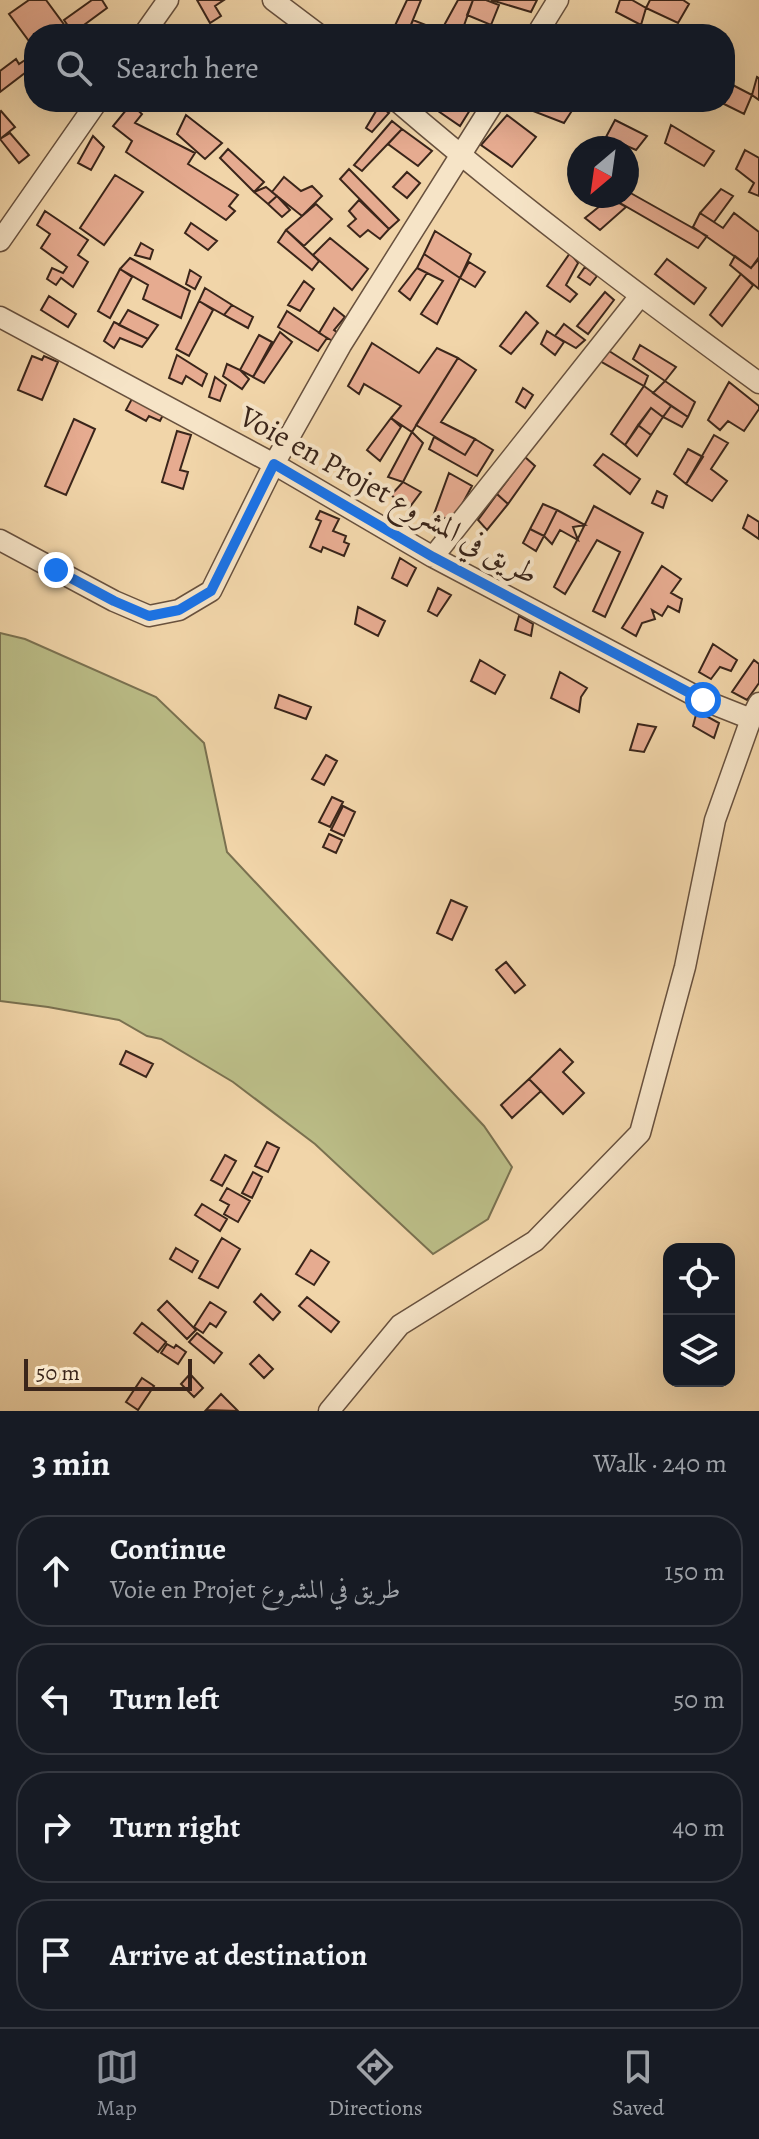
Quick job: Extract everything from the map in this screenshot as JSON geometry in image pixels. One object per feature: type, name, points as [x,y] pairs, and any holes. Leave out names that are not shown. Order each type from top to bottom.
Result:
[{"type":"street","points":[[151,24],[168,0]]},
{"type":"street","points":[[273,0],[305,24]]},
{"type":"street","points":[[543,24],[558,0]]},
{"type":"street","points":[[0,241],[90,112]]},
{"type":"street","points":[[410,112],[517,202],[759,383]]},
{"type":"street","points":[[0,540],[114,601],[149,616],[179,610],[211,591],[274,464],[341,345],[488,112]]},
{"type":"street","points":[[433,557],[640,296]]},
{"type":"street","name":"Voie en Projet طريق في المشروع","points":[[0,317],[274,464],[433,557],[703,700],[755,711]]},
{"type":"street","points":[[329,1411],[400,1325],[535,1241],[640,1133],[685,967],[715,820],[755,711]]},
{"type":"green space","points":[[0,633],[25,639],[156,697],[204,743],[227,852],[484,1126],[512,1167],[488,1219],[433,1254],[315,1144],[233,1082],[161,1039],[147,1036],[119,1020],[0,1001]]},
{"type":"building","points":[[29,0],[46,0],[64,24],[24,24],[24,34],[9,14]]},
{"type":"building","points":[[92,0],[102,0],[107,8],[85,24],[67,24],[64,20]]},
{"type":"building","points":[[197,0],[224,0],[215,6],[221,16],[210,23]]},
{"type":"building","points":[[407,0],[421,0],[411,24],[396,24]]},
{"type":"building","points":[[458,0],[473,0],[465,24],[445,24]]},
{"type":"building","points":[[473,0],[486,0],[499,5],[491,24],[467,15]]},
{"type":"building","points":[[491,0],[537,0],[531,12]]},
{"type":"building","points":[[620,0],[632,0],[646,8],[641,24],[616,12]]},
{"type":"building","points":[[650,0],[683,0],[689,4],[678,23],[646,8]]},
{"type":"building","points":[[16,59],[19,64],[24,61],[24,74],[0,92],[0,71]]},
{"type":"building","points":[[759,78],[759,100],[752,95]]},
{"type":"building","points":[[735,86],[752,95],[744,114],[735,110]]},
{"type":"building","points":[[0,112],[15,127],[0,139]]},
{"type":"building","points":[[124,112],[140,112],[142,114],[135,123],[195,153],[188,164],[238,195],[229,206],[235,211],[226,220],[126,152],[132,141],[113,126]]},
{"type":"building","points":[[375,112],[389,113],[372,132],[366,128]]},
{"type":"building","points":[[440,112],[469,112],[460,126]]},
{"type":"building","points":[[536,112],[571,112],[564,123]]},
{"type":"building","points":[[186,115],[222,143],[205,159],[177,134]]},
{"type":"building","points":[[507,115],[536,137],[512,167],[481,145]]},
{"type":"building","points":[[615,120],[647,136],[639,146],[639,136],[607,136]]},
{"type":"building","points":[[392,121],[402,129],[362,171],[354,165]]},
{"type":"building","points":[[671,125],[714,151],[704,166],[665,143]]},
{"type":"building","points":[[402,129],[432,151],[418,166],[388,144]]},
{"type":"building","points":[[10,133],[29,155],[19,163],[0,139]]},
{"type":"building","points":[[93,136],[104,147],[91,170],[78,163]]},
{"type":"building","points":[[228,149],[264,182],[254,192],[220,158]]},
{"type":"building","points":[[745,150],[759,158],[759,196],[749,192],[754,183],[736,169]]},
{"type":"building","points":[[349,169],[399,220],[389,229],[340,179]]},
{"type":"building","points":[[407,172],[420,183],[407,198],[393,187]]},
{"type":"building","points":[[115,175],[143,192],[104,245],[80,228]]},
{"type":"building","points":[[284,177],[301,191],[312,186],[322,196],[302,216],[272,192]]},
{"type":"building","points":[[266,187],[277,196],[268,204],[254,192]]},
{"type":"building","points":[[721,189],[733,196],[714,222],[700,213]]},
{"type":"building","points":[[277,196],[290,210],[282,217],[268,204]]},
{"type":"building","points":[[639,198],[707,236],[698,248],[629,208],[639,208]]},
{"type":"building","points":[[359,200],[389,229],[380,239],[368,230],[360,237],[348,226],[356,219],[349,211]]},
{"type":"building","points":[[316,204],[332,219],[304,246],[286,230]]},
{"type":"building","points":[[598,208],[625,208],[600,230],[585,218]]},
{"type":"building","points":[[45,211],[88,240],[78,255],[88,262],[73,287],[61,278],[56,285],[47,279],[52,268],[63,273],[67,267],[41,248],[50,234],[37,225]]},
{"type":"building","points":[[700,213],[723,228],[734,213],[759,232],[759,257],[751,268],[693,227]]},
{"type":"building","points":[[191,223],[217,241],[208,250],[185,233]]},
{"type":"building","points":[[286,230],[319,261],[312,270],[278,242]]},
{"type":"building","points":[[435,231],[471,254],[460,278],[424,254]]},
{"type":"building","points":[[330,238],[368,269],[352,290],[313,255]]},
{"type":"building","points":[[141,243],[153,250],[150,259],[135,255]]},
{"type":"building","points":[[570,253],[578,263],[566,285],[577,294],[570,302],[547,286]]},
{"type":"building","points":[[424,254],[460,278],[437,324],[421,314],[443,281],[417,268]]},
{"type":"building","points":[[735,256],[751,268],[759,259],[759,289],[730,265]]},
{"type":"building","points":[[130,258],[190,291],[181,318],[143,299],[148,285],[120,269]]},
{"type":"building","points":[[667,259],[706,288],[694,304],[655,274]]},
{"type":"building","points":[[469,262],[485,272],[475,287],[460,278]]},
{"type":"building","points":[[585,267],[597,276],[590,285],[578,277]]},
{"type":"building","points":[[417,268],[427,273],[410,300],[399,291]]},
{"type":"building","points":[[120,269],[132,277],[110,318],[98,311]]},
{"type":"building","points":[[190,270],[201,277],[195,289],[186,284]]},
{"type":"building","points":[[741,274],[753,285],[722,326],[710,315]]},
{"type":"building","points":[[304,281],[314,289],[300,311],[288,305]]},
{"type":"building","points":[[205,288],[232,305],[224,315],[199,301]]},
{"type":"building","points":[[605,292],[614,300],[588,334],[577,326]]},
{"type":"building","points":[[49,296],[76,314],[68,327],[41,310]]},
{"type":"building","points":[[199,301],[213,310],[189,356],[176,349]]},
{"type":"building","points":[[232,305],[253,317],[248,328],[224,315]]},
{"type":"building","points":[[334,308],[345,317],[334,330],[342,336],[336,343],[319,333]]},
{"type":"building","points":[[128,310],[158,325],[148,339],[119,325]]},
{"type":"building","points":[[287,311],[327,338],[318,351],[278,327]]},
{"type":"building","points":[[526,312],[538,323],[511,354],[500,346]]},
{"type":"building","points":[[114,322],[148,339],[142,347],[120,338],[114,348],[104,341]]},
{"type":"building","points":[[564,324],[585,340],[576,348],[555,336]]},
{"type":"building","points":[[547,331],[564,342],[555,355],[541,344]]},
{"type":"building","points":[[280,332],[292,342],[264,383],[253,377]]},
{"type":"building","points":[[259,335],[272,342],[253,377],[240,370]]},
{"type":"building","points":[[372,343],[419,373],[437,348],[458,358],[412,432],[391,418],[401,406],[364,384],[359,394],[348,386]]},
{"type":"building","points":[[640,345],[676,367],[665,381],[633,359]]},
{"type":"building","points":[[606,349],[648,376],[644,386],[600,361]]},
{"type":"building","points":[[177,355],[207,374],[202,386],[186,376],[182,384],[169,378]]},
{"type":"building","points":[[32,356],[42,360],[44,356],[58,362],[42,400],[18,390]]},
{"type":"building","points":[[458,358],[476,370],[441,422],[475,439],[465,455],[416,425]]},
{"type":"building","points":[[227,364],[249,379],[242,389],[223,376]]},
{"type":"building","points":[[215,377],[226,385],[220,401],[209,397]]},
{"type":"building","points":[[665,381],[695,402],[688,417],[653,393]]},
{"type":"building","points":[[729,382],[759,406],[744,431],[728,421],[720,430],[708,420]]},
{"type":"building","points":[[644,386],[671,406],[663,417],[651,408],[625,445],[611,434]]},
{"type":"building","points":[[523,388],[533,395],[525,408],[516,402]]},
{"type":"building","points":[[134,395],[165,411],[160,421],[149,416],[146,421],[126,410]]},
{"type":"building","points":[[671,406],[688,417],[682,427],[663,417]]},
{"type":"building","points":[[651,408],[663,417],[651,435],[638,425]]},
{"type":"building","points":[[391,418],[401,427],[380,461],[367,450]]},
{"type":"building","points":[[74,419],[95,429],[66,495],[45,486]]},
{"type":"building","points":[[638,425],[651,435],[637,456],[625,445]]},
{"type":"building","points":[[177,431],[191,435],[180,470],[188,472],[183,489],[162,482]]},
{"type":"building","points":[[412,432],[423,443],[403,482],[388,477]]},
{"type":"building","points":[[714,435],[728,443],[711,469],[727,481],[712,501],[686,484]]},
{"type":"building","points":[[434,437],[465,455],[475,439],[493,450],[477,476],[429,449]]},
{"type":"building","points":[[688,449],[703,457],[686,484],[674,474]]},
{"type":"building","points":[[603,454],[640,479],[630,494],[594,465]]},
{"type":"building","points":[[525,457],[535,466],[508,504],[497,494]]},
{"type":"building","points":[[449,473],[472,486],[453,521],[434,514]]},
{"type":"building","points":[[403,482],[421,492],[409,508],[391,495]]},
{"type":"building","points":[[657,491],[667,496],[663,508],[652,503]]},
{"type":"building","points":[[497,494],[508,504],[487,530],[478,520]]},
{"type":"building","points":[[543,504],[557,510],[544,536],[530,529]]},
{"type":"building","points":[[594,506],[643,533],[605,617],[593,611],[620,552],[597,540],[565,594],[554,587]]},
{"type":"building","points":[[557,510],[585,525],[573,527],[578,540],[560,530],[552,544],[544,536]]},
{"type":"building","points":[[320,511],[339,519],[333,531],[346,536],[344,542],[349,544],[344,556],[323,547],[321,552],[310,547],[321,521],[316,519]]},
{"type":"building","points":[[748,515],[759,522],[759,539],[743,528]]},
{"type":"building","points":[[530,529],[544,536],[536,551],[523,543]]},
{"type":"building","points":[[400,558],[416,568],[407,586],[392,578]]},
{"type":"building","points":[[662,566],[681,579],[671,593],[682,599],[679,612],[668,606],[662,616],[652,610],[655,619],[642,623],[636,636],[622,628]]},
{"type":"building","points":[[438,588],[451,595],[437,616],[428,611]]},
{"type":"building","points":[[358,607],[385,621],[378,636],[355,624]]},
{"type":"building","points":[[519,616],[533,624],[531,636],[515,630]]},
{"type":"building","points":[[713,644],[737,660],[731,671],[720,667],[711,679],[699,672]]},
{"type":"building","points":[[480,660],[505,675],[495,694],[471,681]]},
{"type":"building","points":[[754,660],[759,664],[759,683],[747,700],[732,692]]},
{"type":"building","points":[[560,672],[587,688],[581,697],[579,712],[551,698]]},
{"type":"building","points":[[279,695],[311,707],[306,719],[275,708]]},
{"type":"building","points":[[697,711],[719,723],[714,738],[693,726]]},
{"type":"building","points":[[638,724],[656,727],[644,752],[630,750]]},
{"type":"building","points":[[326,755],[337,761],[324,785],[312,779]]},
{"type":"building","points":[[332,797],[343,802],[330,827],[319,822]]},
{"type":"building","points":[[343,806],[355,812],[344,836],[331,830]]},
{"type":"building","points":[[329,834],[342,840],[336,853],[323,847]]},
{"type":"building","points":[[451,900],[467,907],[452,940],[437,933]]},
{"type":"building","points":[[506,962],[525,985],[515,993],[496,970]]},
{"type":"building","points":[[560,1049],[573,1062],[563,1072],[584,1093],[563,1114],[529,1079]]},
{"type":"building","points":[[126,1051],[153,1064],[146,1077],[120,1064]]},
{"type":"building","points":[[529,1079],[541,1091],[512,1118],[501,1105]]},
{"type":"building","points":[[267,1142],[279,1148],[268,1172],[255,1166]]},
{"type":"building","points":[[225,1155],[236,1161],[222,1186],[211,1180]]},
{"type":"building","points":[[253,1172],[262,1177],[252,1198],[242,1193]]},
{"type":"building","points":[[227,1188],[250,1201],[238,1222],[224,1214],[229,1205],[220,1200]]},
{"type":"building","points":[[202,1204],[227,1219],[220,1231],[195,1215]]},
{"type":"building","points":[[222,1238],[240,1249],[218,1288],[199,1278]]},
{"type":"building","points":[[176,1248],[198,1261],[192,1272],[170,1259]]},
{"type":"building","points":[[311,1250],[329,1262],[314,1285],[296,1274]]},
{"type":"building","points":[[261,1294],[280,1312],[273,1320],[254,1302]]},
{"type":"building","points":[[307,1297],[339,1322],[331,1332],[299,1306]]},
{"type":"building","points":[[167,1301],[196,1330],[187,1339],[158,1310]]},
{"type":"building","points":[[210,1302],[226,1312],[216,1327],[210,1323],[203,1333],[194,1327]]},
{"type":"building","points":[[142,1323],[166,1342],[158,1352],[134,1333]]},
{"type":"building","points":[[197,1333],[222,1353],[214,1363],[189,1342]]},
{"type":"building","points":[[167,1344],[174,1348],[176,1345],[186,1352],[178,1364],[161,1353]]},
{"type":"building","points":[[259,1355],[273,1369],[264,1378],[250,1364]]},
{"type":"building","points":[[190,1374],[203,1388],[194,1397],[181,1384]]},
{"type":"building","points":[[142,1378],[154,1386],[138,1410],[126,1402]]},
{"type":"building","points":[[221,1394],[238,1411],[206,1410]]},
{"type":"route","points":[[56,570],[149,616],[179,610],[211,591],[274,464],[433,557],[703,700]]}]
